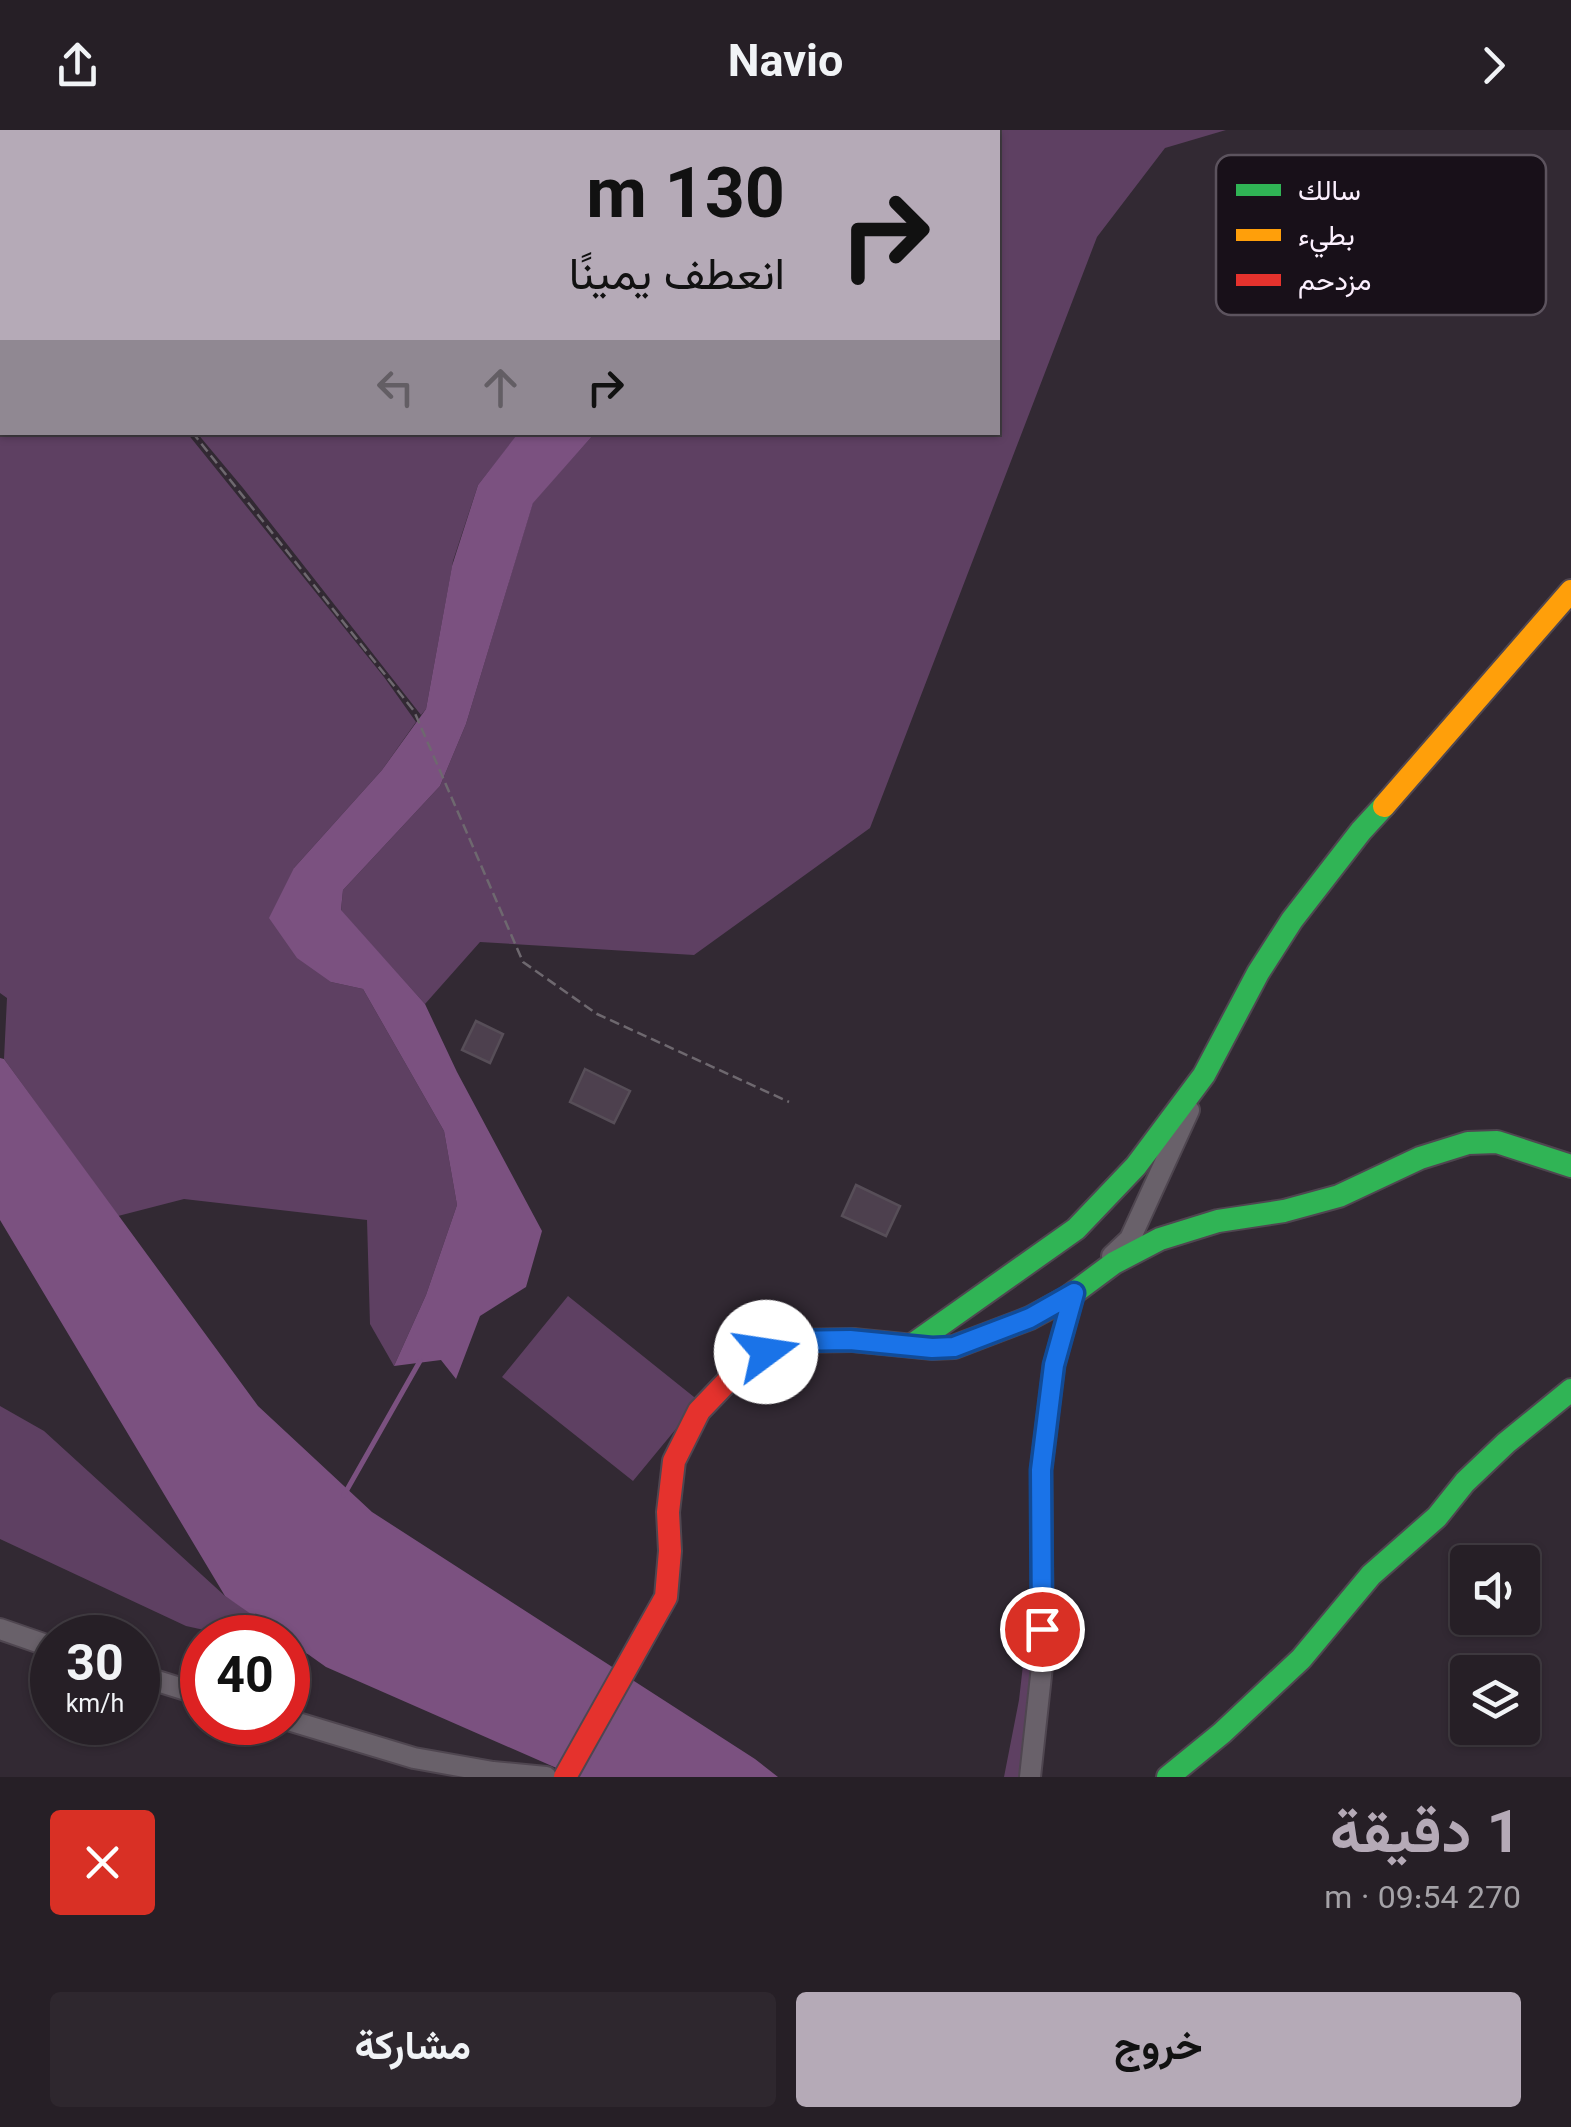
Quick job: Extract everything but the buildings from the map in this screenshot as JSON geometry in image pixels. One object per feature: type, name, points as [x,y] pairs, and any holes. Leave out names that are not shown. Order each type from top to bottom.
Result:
[{"type":"street","points":[[1030,1777],[1043,1657],[1041,1470],[1054,1365],[1074,1293],[1130,1239],[1204,1075],[1258,973],[1292,920],[1361,831],[1571,592]]},
{"type":"street","points":[[912,1345],[1076,1229],[1136,1166],[1204,1075]]},
{"type":"street","points":[[565,1777],[666,1597],[674,1461],[699,1411],[745,1363],[788,1341],[850,1340],[954,1347],[1030,1318],[1074,1293],[1114,1263],[1160,1239],[1218,1221],[1339,1196],[1420,1158],[1468,1142],[1497,1142],[1571,1166]]},
{"type":"street","points":[[1168,1777],[1222,1733],[1300,1659],[1372,1575],[1437,1517],[1464,1482],[1571,1390]]},
{"type":"street","points":[[0,1629],[30,1639]]},
{"type":"street","points":[[310,1727],[414,1758],[546,1777]]},
{"type":"path","points":[[194,435],[414,711],[523,962],[597,1014],[789,1102]]},
{"type":"shaded area","points":[[1000,130],[1226,130],[1165,148],[1097,237],[870,828],[694,955],[480,942],[425,1004],[341,911],[343,890],[440,786],[466,724],[533,502],[593,435],[1000,435]]},
{"type":"shaded area","points":[[0,435],[189,435],[416,722],[382,770],[294,868],[331,982],[363,989],[444,1131],[457,1205],[426,1295],[394,1366],[370,1324],[367,1220],[184,1199],[118,1216],[4,1059],[7,998],[0,993]]},
{"type":"shaded area","points":[[199,435],[517,435],[478,485],[453,561],[426,709],[421,715]]},
{"type":"shaded area","points":[[517,435],[593,435],[533,503],[466,724],[440,786],[343,890],[341,910],[425,1004],[542,1231],[526,1287],[480,1316],[456,1379],[441,1360],[394,1366],[426,1295],[457,1205],[444,1131],[363,989],[331,982],[297,958],[269,918],[294,868],[382,770],[426,709],[452,566],[478,485]]},
{"type":"shaded area","points":[[0,1058],[258,1406],[372,1512],[778,1777],[577,1777],[326,1667],[310,1656],[310,1615],[252,1615],[225,1596],[0,1220]]},
{"type":"shaded area","points":[[568,1296],[699,1401],[633,1481],[502,1377]]},
{"type":"shaded area","points":[[0,1406],[44,1431],[225,1596],[255,1615],[180,1615],[180,1623],[0,1539]]},
{"type":"shaded area","points":[[1027,1630],[1041,1657],[1027,1777],[1004,1777],[1019,1700]]},
{"type":"waterway","points":[[344,1495],[420,1361]]},
{"type":"traffic: fast","points":[[912,1345],[1076,1229],[1136,1166],[1204,1075],[1258,973],[1292,920],[1384,806]]},
{"type":"traffic: fast","points":[[853,1340],[954,1347],[1030,1318],[1067,1298],[1114,1263],[1160,1239],[1218,1221],[1284,1211],[1339,1196],[1420,1158],[1468,1143],[1497,1142],[1571,1166]]},
{"type":"traffic: fast","points":[[1168,1777],[1301,1659],[1371,1575],[1437,1517],[1465,1482],[1571,1390]]},
{"type":"traffic: slow","points":[[1384,806],[1571,591]]},
{"type":"traffic: jam","points":[[565,1777],[666,1597],[674,1461],[699,1411],[745,1363],[788,1341],[853,1340]]},
{"type":"route","points":[[766,1352],[788,1341],[850,1340],[954,1347],[1030,1318],[1074,1293],[1054,1365],[1041,1470],[1042,1629]]}]
